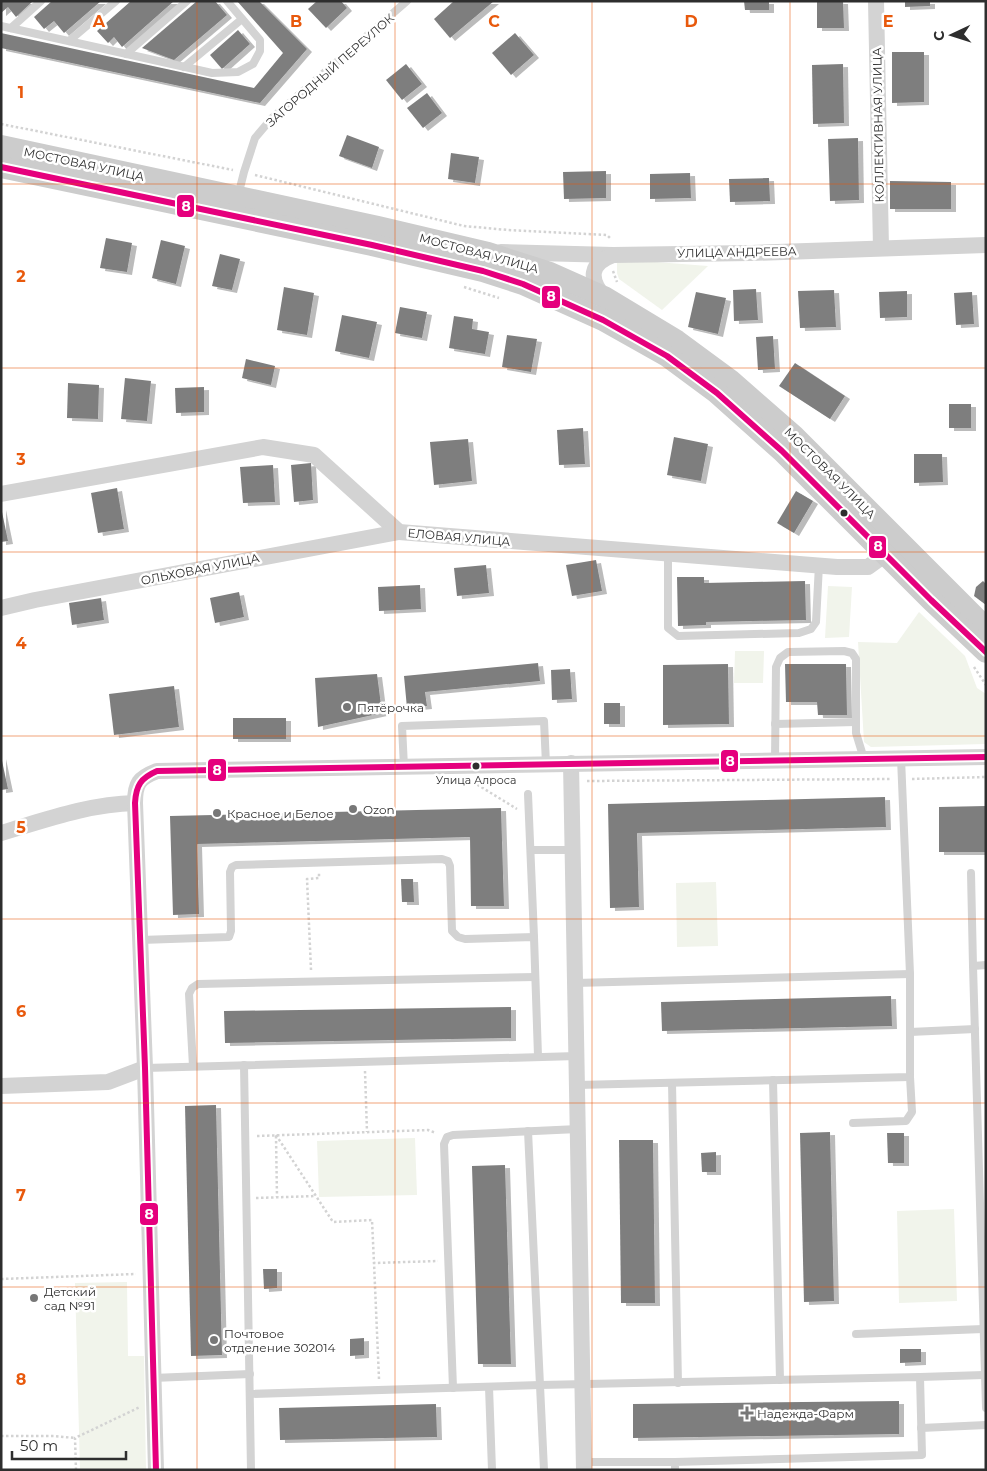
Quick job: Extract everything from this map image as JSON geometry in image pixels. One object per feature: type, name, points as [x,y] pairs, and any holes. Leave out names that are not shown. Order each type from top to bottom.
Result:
[{"type":"main road","name":"МОСТОВАЯ УЛИЦА","points":[[1,146],[378,227],[488,253],[550,272],[604,297],[677,341],[730,380],[794,436],[986,628]]},
{"type":"main road","name":"МОСТОВАЯ УЛИЦА","points":[[1,168],[483,271],[523,284],[603,320],[668,356],[717,393],[782,451],[986,652]]},
{"type":"street","name":"КОЛЛЕКТИВНАЯ УЛИЦА","points":[[876,1],[881,248]]},
{"type":"street","name":"УЛИЦА АНДРЕЕВА","points":[[488,253],[751,253],[986,245]]},
{"type":"street","points":[[604,297],[595,286],[593,278],[595,267],[600,260],[613,254]]},
{"type":"street","name":"ЕЛОВАЯ УЛИЦА","points":[[1,494],[263,447],[314,455],[399,532],[868,568],[886,554]]},
{"type":"street","name":"ОЛЬХОВАЯ УЛИЦА","points":[[1,608],[45,598],[399,532]]},
{"type":"street","points":[[156,1470],[141,940],[135,802],[137,783],[146,775],[157,771],[986,757]]},
{"type":"street","points":[[571,764],[584,1466]]},
{"type":"street","points":[[1,833],[106,804],[135,802]]},
{"type":"street","points":[[1,1086],[108,1082],[145,1068]]},
{"type":"lane","points":[[11,28],[41,1]]},
{"type":"lane","points":[[69,41],[116,1]]},
{"type":"lane","points":[[126,54],[187,1]]},
{"type":"lane","points":[[1,26],[212,73],[238,72],[253,64],[260,51],[260,40],[227,1]]},
{"type":"lane","name":"ЗАГОРОДНЫЙ ПЕРЕУЛОК","points":[[238,198],[255,138],[272,118],[407,1]]},
{"type":"lane","points":[[184,67],[242,19]]},
{"type":"lane","points":[[668,553],[668,628],[678,636],[802,632],[811,629],[816,622],[819,565]]},
{"type":"lane","points":[[775,760],[776,666],[780,658],[788,652],[817,651],[844,651],[852,653],[856,659],[856,733],[864,759]]},
{"type":"lane","points":[[404,767],[402,726],[544,721],[546,764]]},
{"type":"lane","points":[[775,724],[856,722]]},
{"type":"lane","points":[[853,1123],[906,1121],[912,1112],[910,974],[901,758]]},
{"type":"lane","points":[[528,794],[538,1056]]},
{"type":"lane","points":[[531,850],[573,850]]},
{"type":"lane","points":[[141,940],[229,937],[231,931],[230,872],[232,867],[236,865],[442,859],[448,861],[450,866],[452,931],[458,937],[465,939],[534,937]]},
{"type":"lane","points":[[971,873],[986,1408]]},
{"type":"lane","points":[[974,966],[986,966]]},
{"type":"lane","points":[[576,983],[910,974]]},
{"type":"lane","points":[[193,1066],[190,994],[192,988],[198,984],[535,977]]},
{"type":"lane","points":[[910,1032],[975,1029]]},
{"type":"lane","points":[[145,1068],[577,1056]]},
{"type":"lane","points":[[244,1065],[252,1470]]},
{"type":"lane","points":[[577,1085],[910,1077]]},
{"type":"lane","points":[[773,1080],[780,1380]]},
{"type":"lane","points":[[672,1083],[678,1383]]},
{"type":"lane","points":[[453,1388],[444,1144],[447,1137],[452,1134],[578,1129]]},
{"type":"lane","points":[[528,1131],[544,1470]]},
{"type":"lane","points":[[856,1334],[983,1329]]},
{"type":"lane","points":[[153,1378],[250,1374]]},
{"type":"lane","points":[[250,1394],[984,1375]]},
{"type":"lane","points":[[584,1466],[675,1466],[922,1456],[920,1377]]},
{"type":"lane","points":[[489,1387],[492,1470]]},
{"type":"lane","points":[[922,1428],[986,1425]]},
{"type":"path","points":[[572,781],[986,777]]},
{"type":"path","points":[[482,781],[472,781],[529,817]]},
{"type":"path","points":[[311,982],[307,879],[319,878],[319,862]]},
{"type":"path","points":[[365,1061],[367,1132]]},
{"type":"path","points":[[245,1136],[428,1130],[447,1137]]},
{"type":"path","points":[[276,1135],[333,1222],[372,1220],[379,1390]]},
{"type":"path","points":[[276,1135],[277,1198]]},
{"type":"path","points":[[247,1198],[315,1196]]},
{"type":"path","points":[[374,1263],[449,1260]]},
{"type":"path","points":[[1,1279],[150,1273]]},
{"type":"path","points":[[1,1436],[75,1438],[154,1400]]},
{"type":"path","points":[[75,1438],[76,1470]]},
{"type":"shaded area","points":[[617,259],[708,266],[662,310],[619,279]]},
{"type":"shaded area","points":[[828,586],[852,587],[849,637],[825,638]]},
{"type":"shaded area","points":[[919,612],[965,656],[977,688],[986,694],[986,744],[871,747],[864,742],[858,642],[897,643]]},
{"type":"shaded area","points":[[735,651],[764,651],[763,683],[734,683]]},
{"type":"shaded area","points":[[716,882],[718,946],[677,947],[676,883]]},
{"type":"shaded area","points":[[415,1138],[417,1195],[319,1197],[317,1141]]},
{"type":"shaded area","points":[[954,1209],[957,1301],[899,1303],[897,1211]]},
{"type":"shaded area","points":[[127,1282],[128,1356],[144,1356],[146,1470],[80,1470],[75,1283]]},
{"type":"building","points":[[1,1],[33,1],[16,17],[8,7],[1,13]]},
{"type":"building","points":[[52,1],[101,1],[64,33],[54,21],[44,29],[34,17]]},
{"type":"building","points":[[131,1],[174,1],[122,47],[114,37],[108,43],[97,31]]},
{"type":"building","points":[[197,1],[215,1],[227,15],[174,60],[142,48]]},
{"type":"building","points":[[237,1],[259,1],[307,49],[260,103],[1,48],[1,33],[254,88],[283,53]]},
{"type":"building","points":[[317,1],[341,1],[347,8],[326,28],[308,9]]},
{"type":"building","points":[[454,1],[494,1],[450,38],[434,19]]},
{"type":"building","points":[[744,1],[769,1],[769,10],[745,10]]},
{"type":"building","points":[[817,1],[843,1],[844,28],[817,28]]},
{"type":"building","points":[[905,1],[930,1],[930,6],[905,7]]},
{"type":"building","points":[[238,30],[250,44],[222,69],[210,55]]},
{"type":"building","points":[[515,33],[534,55],[511,75],[492,53]]},
{"type":"building","points":[[892,52],[924,52],[924,102],[892,103]]},
{"type":"building","points":[[406,64],[422,84],[402,100],[386,80]]},
{"type":"building","points":[[843,64],[844,123],[813,124],[812,65]]},
{"type":"building","points":[[427,93],[442,113],[423,128],[407,108]]},
{"type":"building","points":[[347,135],[379,147],[372,168],[339,156]]},
{"type":"building","points":[[858,138],[859,200],[830,201],[828,139]]},
{"type":"building","points":[[451,153],[479,157],[475,183],[448,179]]},
{"type":"building","points":[[606,171],[606,198],[564,199],[563,172]]},
{"type":"building","points":[[690,173],[691,198],[650,199],[650,174]]},
{"type":"building","points":[[769,178],[770,201],[730,202],[729,179]]},
{"type":"building","points":[[890,181],[951,182],[951,209],[890,209]]},
{"type":"building","points":[[106,238],[132,243],[127,272],[100,268]]},
{"type":"building","points":[[161,240],[185,246],[176,284],[152,278]]},
{"type":"building","points":[[220,254],[240,259],[232,290],[212,286]]},
{"type":"building","points":[[284,287],[314,293],[307,335],[277,330]]},
{"type":"building","points":[[756,289],[758,320],[734,321],[733,290]]},
{"type":"building","points":[[834,290],[836,327],[800,328],[798,291]]},
{"type":"building","points":[[907,291],[907,317],[880,318],[879,292]]},
{"type":"building","points":[[696,292],[726,298],[718,334],[688,327]]},
{"type":"building","points":[[972,292],[974,324],[956,325],[954,293]]},
{"type":"building","points":[[400,307],[427,312],[422,338],[395,333]]},
{"type":"building","points":[[342,315],[377,322],[369,358],[335,351]]},
{"type":"building","points":[[454,316],[473,319],[472,329],[489,332],[485,354],[449,348]]},
{"type":"building","points":[[507,335],[537,339],[531,372],[502,367]]},
{"type":"building","points":[[773,336],[775,369],[758,370],[756,337]]},
{"type":"building","points":[[246,359],[275,366],[271,385],[242,378]]},
{"type":"building","points":[[795,363],[845,396],[830,419],[779,386]]},
{"type":"building","points":[[125,378],[151,381],[147,421],[121,419]]},
{"type":"building","points":[[68,383],[99,385],[98,419],[67,418]]},
{"type":"building","points":[[204,387],[204,412],[176,413],[175,388]]},
{"type":"building","points":[[949,404],[971,404],[971,428],[949,428]]},
{"type":"building","points":[[583,428],[585,464],[559,465],[557,430]]},
{"type":"building","points":[[674,437],[708,444],[701,481],[667,475]]},
{"type":"building","points":[[468,439],[472,481],[434,485],[430,442]]},
{"type":"building","points":[[914,454],[942,454],[943,482],[914,483]]},
{"type":"building","points":[[311,463],[313,500],[294,502],[291,465]]},
{"type":"building","points":[[273,465],[275,502],[243,503],[240,467]]},
{"type":"building","points":[[117,488],[124,529],[98,533],[91,493]]},
{"type":"building","points":[[796,491],[813,501],[794,533],[777,523]]},
{"type":"building","points":[[1,507],[8,541],[1,542]]},
{"type":"building","points":[[596,560],[602,591],[572,596],[566,565]]},
{"type":"building","points":[[486,565],[489,593],[457,596],[454,568]]},
{"type":"building","points":[[677,577],[704,577],[704,583],[805,581],[806,620],[706,622],[706,625],[678,626]]},
{"type":"building","points":[[983,581],[986,584],[986,605],[974,596],[976,587]]},
{"type":"building","points":[[420,585],[421,609],[379,611],[378,587]]},
{"type":"building","points":[[239,592],[244,617],[215,623],[210,598]]},
{"type":"building","points":[[101,598],[104,620],[72,625],[69,603]]},
{"type":"building","points":[[538,663],[540,681],[425,692],[427,706],[407,708],[404,676]]},
{"type":"building","points":[[728,664],[729,724],[663,725],[663,665]]},
{"type":"building","points":[[785,664],[846,664],[847,715],[818,715],[817,702],[786,702]]},
{"type":"building","points":[[570,669],[572,699],[552,700],[551,670]]},
{"type":"building","points":[[377,674],[382,713],[318,727],[315,678]]},
{"type":"building","points":[[174,686],[179,727],[114,735],[109,694]]},
{"type":"building","points":[[604,703],[620,703],[620,724],[604,724]]},
{"type":"building","points":[[233,718],[286,718],[286,739],[233,739]]},
{"type":"building","points":[[1,756],[8,789],[1,790]]},
{"type":"building","points":[[885,797],[886,827],[637,833],[639,907],[610,908],[608,804]]},
{"type":"building","points":[[986,806],[986,852],[939,852],[939,807]]},
{"type":"building","points":[[501,808],[504,906],[471,906],[470,837],[197,844],[199,914],[173,915],[170,816]]},
{"type":"building","points":[[401,879],[413,879],[414,902],[402,902]]},
{"type":"building","points":[[891,996],[892,1026],[662,1031],[661,1002]]},
{"type":"building","points":[[511,1007],[511,1038],[225,1043],[224,1011]]},
{"type":"building","points":[[216,1105],[222,1355],[191,1356],[185,1106]]},
{"type":"building","points":[[830,1132],[834,1301],[804,1302],[800,1133]]},
{"type":"building","points":[[887,1133],[904,1133],[904,1163],[888,1163]]},
{"type":"building","points":[[619,1140],[653,1140],[655,1303],[621,1303]]},
{"type":"building","points":[[716,1152],[716,1172],[702,1172],[701,1153]]},
{"type":"building","points":[[505,1165],[511,1364],[478,1364],[472,1166]]},
{"type":"building","points":[[263,1269],[277,1269],[277,1288],[264,1289]]},
{"type":"building","points":[[364,1338],[364,1355],[350,1356],[350,1339]]},
{"type":"building","points":[[900,1349],[921,1349],[921,1362],[900,1363]]},
{"type":"building","points":[[899,1401],[899,1434],[633,1438],[633,1404]]},
{"type":"building","points":[[436,1404],[437,1437],[280,1440],[279,1408]]},
{"type":"transit line","name":"8","points":[[1,167],[372,245],[483,271],[523,284],[603,320],[667,356],[717,393],[782,451],[931,600],[986,652]]},
{"type":"transit line","name":"8","points":[[156,1470],[145,1068],[135,803],[138,787],[143,779],[157,771],[986,757]]},
{"type":"place","name":"Пятёрочка","points":[[347,707]]},
{"type":"place","name":"Улица Алроса","points":[[476,766]]},
{"type":"place","name":"Ozon","points":[[353,809]]},
{"type":"place","name":"Красное и Белое","points":[[217,813]]},
{"type":"place","name":"Детский сад №91","points":[[34,1298]]},
{"type":"place","name":"Почтовое отделение 302014","points":[[214,1340]]},
{"type":"place","name":"Надежда-Фарм","points":[[747,1413]]}]
